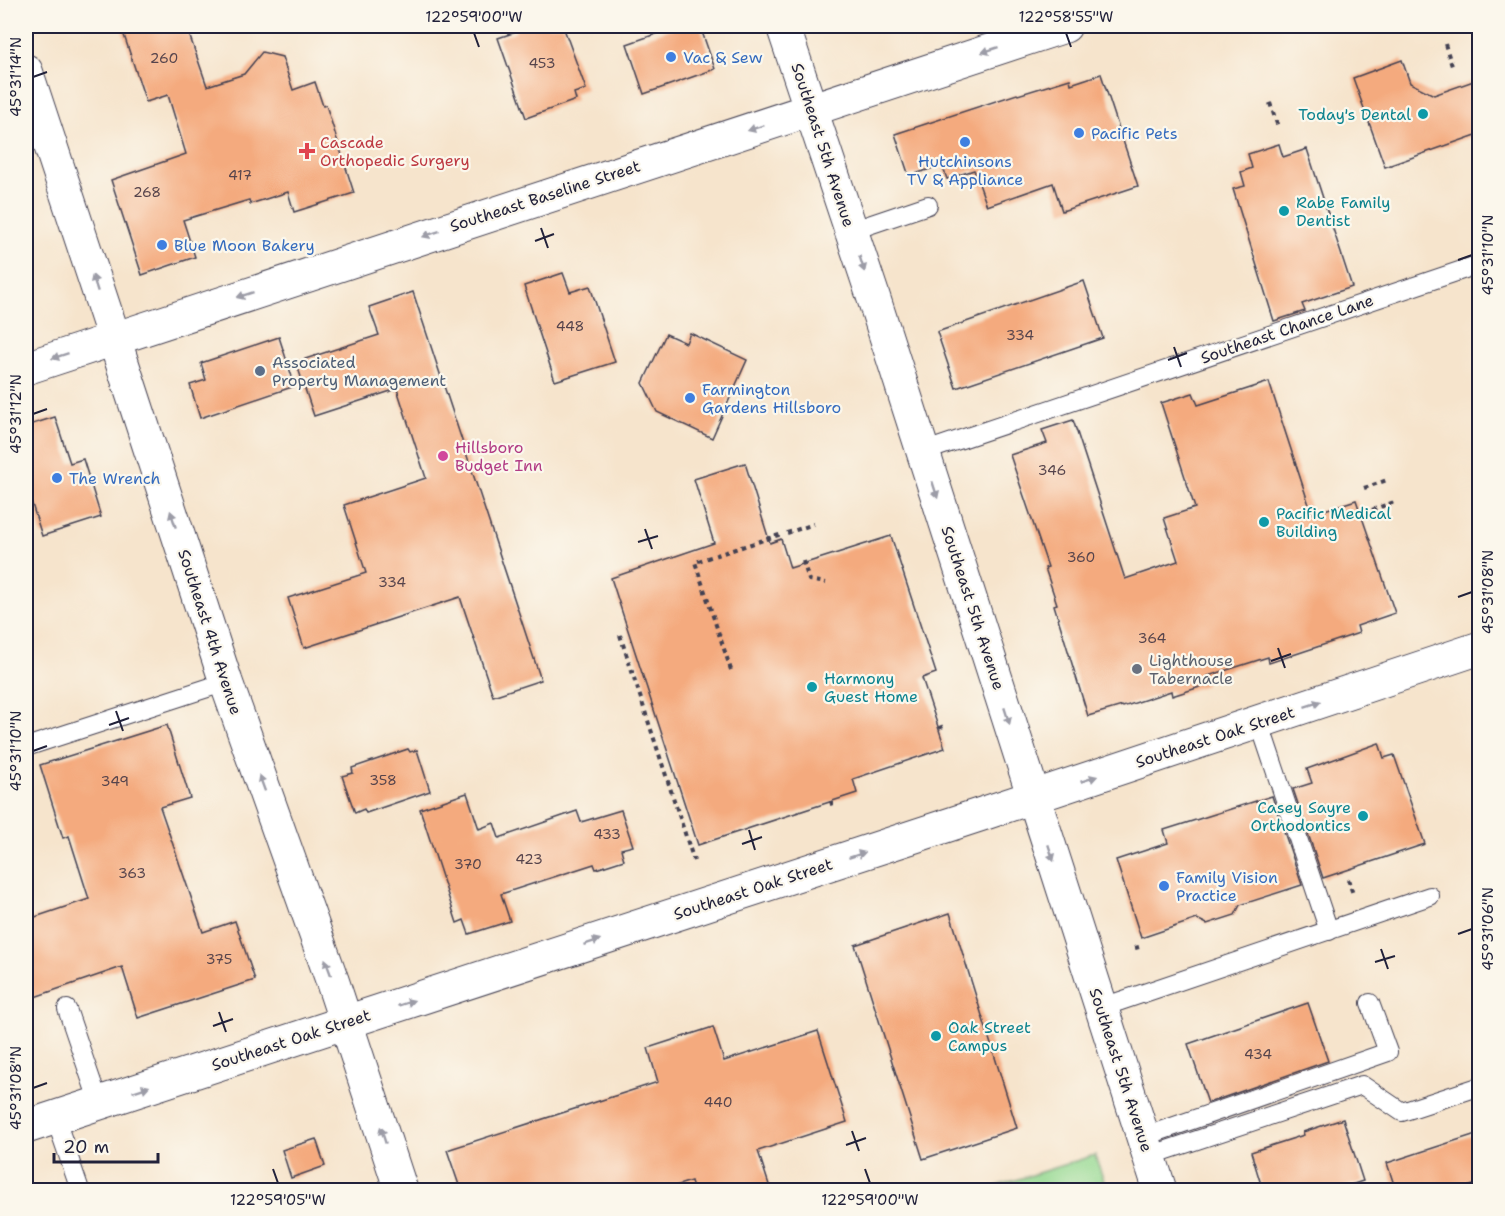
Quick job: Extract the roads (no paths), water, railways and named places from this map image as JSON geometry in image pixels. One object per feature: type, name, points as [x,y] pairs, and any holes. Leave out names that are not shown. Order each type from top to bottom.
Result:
[{"type":"main road","name":"Southeast 5th Avenue","points":[[783,26],[923,452],[1160,1191]]},
{"type":"main road","name":"Southeast Baseline Street","points":[[26,368],[1065,26]]},
{"type":"main road","name":"Southeast 4th Avenue","points":[[29,91],[114,338],[226,682],[346,1022],[401,1191]]},
{"type":"main road","name":"Southeast Oak Street","points":[[40,1122],[1033,797],[1479,648]]},
{"type":"lane","points":[[851,231],[928,205]]},
{"type":"lane","name":"Southeast Chance Lane","points":[[923,452],[1479,264]]},
{"type":"lane","points":[[26,747],[226,682]]},
{"type":"lane","points":[[1259,722],[1329,931]]},
{"type":"lane","points":[[1100,1008],[1430,896]]},
{"type":"lane","points":[[1146,1146],[1388,1052],[1370,1003]]},
{"type":"lane","points":[[67,1009],[99,1102]]},
{"type":"lane","points":[[1146,1146],[1362,1085],[1401,1112],[1478,1087]]},
{"type":"lane","points":[[40,1122],[80,1191]]},
{"type":"place","name":"Vac & Sew","points":[[671,57]]},
{"type":"place","name":"Today's Dental","points":[[1423,114]]},
{"type":"place","name":"Pacific Pets","points":[[1079,133]]},
{"type":"place","name":"Hutchinsons TV & Appliance","points":[[965,142]]},
{"type":"place","name":"Cascade Orthopedic Surgery","points":[[307,151]]},
{"type":"place","name":"Rabe Family Dentist","points":[[1284,211]]},
{"type":"place","name":"Blue Moon Bakery","points":[[162,245]]},
{"type":"place","name":"Associated Property Management","points":[[260,371]]},
{"type":"place","name":"Farmington Gardens Hillsboro","points":[[690,398]]},
{"type":"place","name":"Hillsboro Budget Inn","points":[[443,456]]},
{"type":"place","name":"The Wrench","points":[[57,478]]},
{"type":"place","name":"Pacific Medical Building","points":[[1264,522]]},
{"type":"place","name":"Lighthouse Tabernacle","points":[[1137,669]]},
{"type":"place","name":"Harmony Guest Home","points":[[812,687]]},
{"type":"place","name":"Casey Sayre Orthodontics","points":[[1363,816]]},
{"type":"place","name":"Family Vision Practice","points":[[1164,886]]},
{"type":"place","name":"Oak Street Campus","points":[[936,1036]]}]
